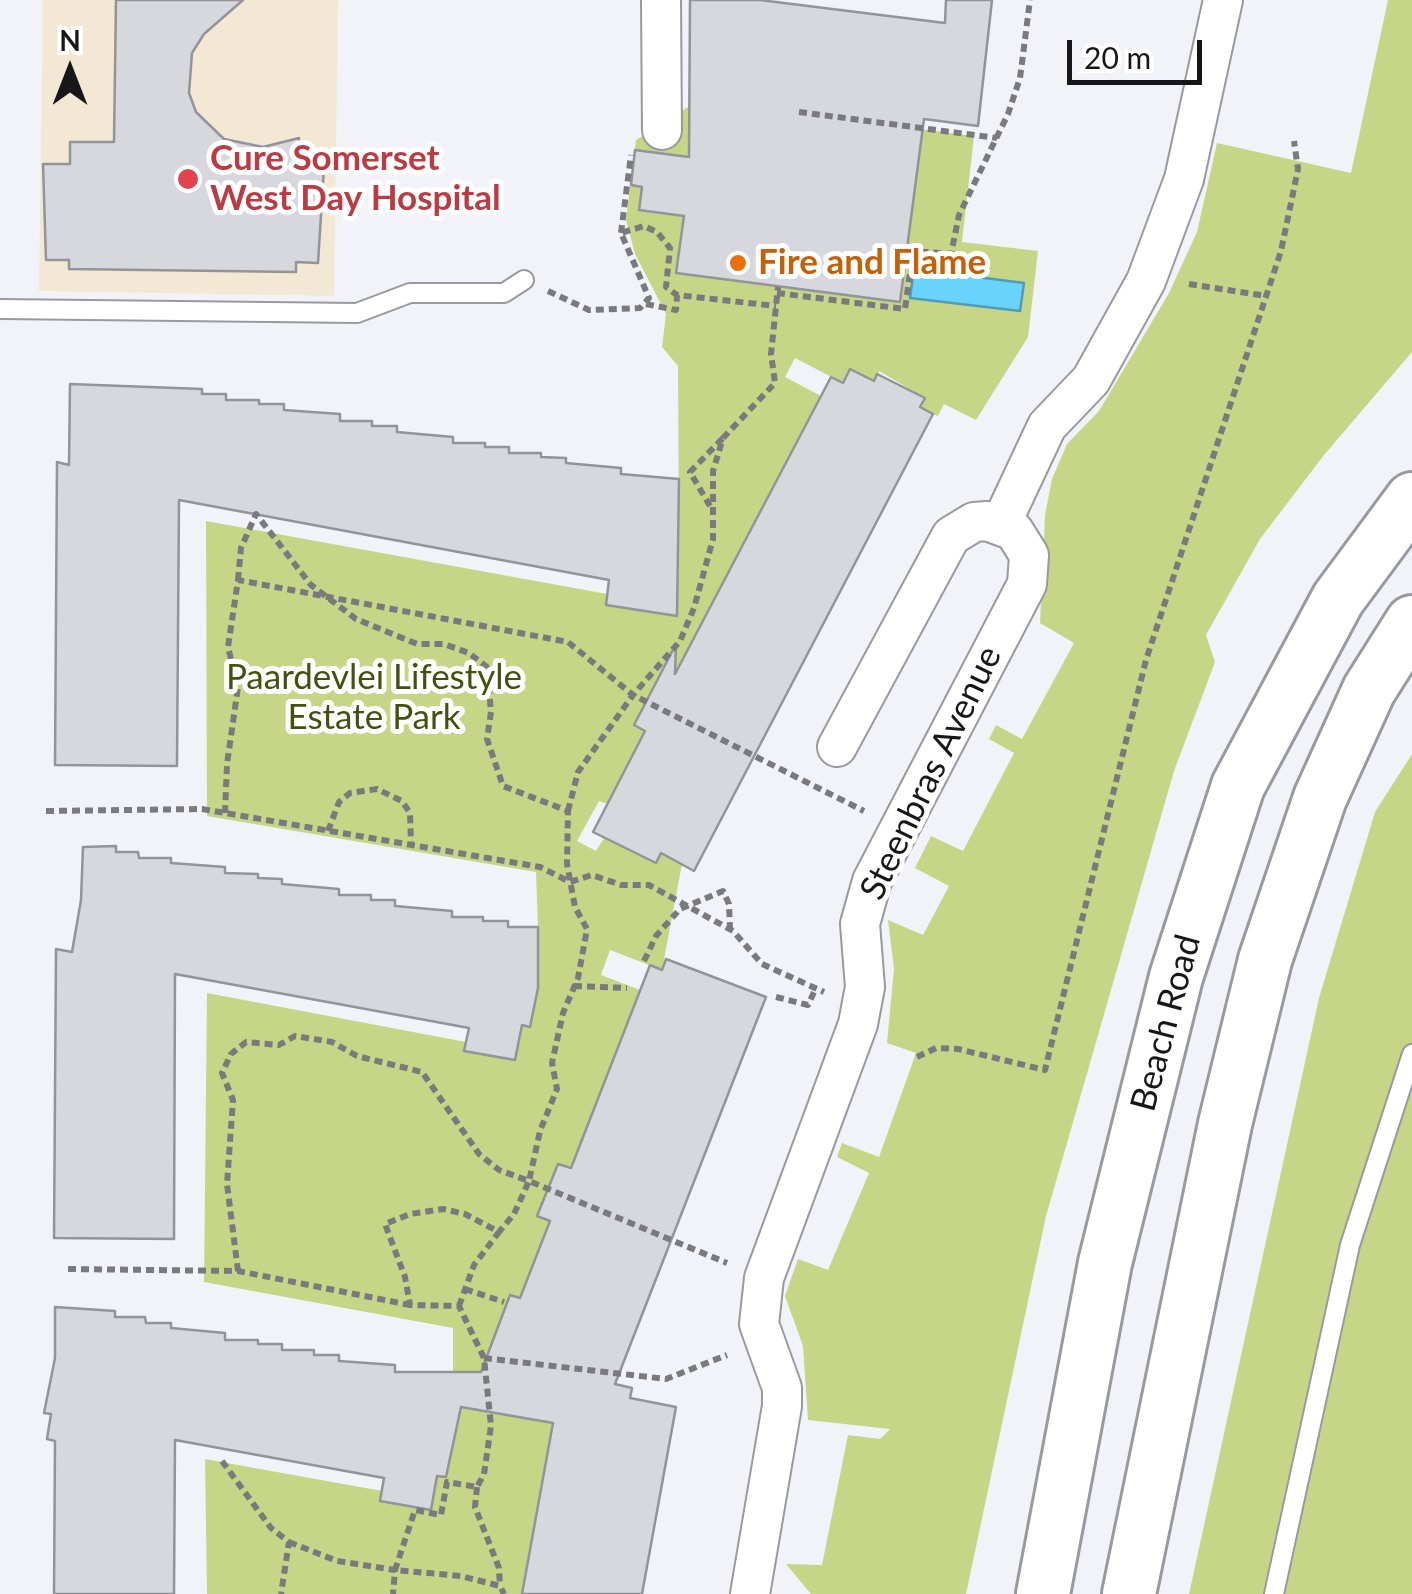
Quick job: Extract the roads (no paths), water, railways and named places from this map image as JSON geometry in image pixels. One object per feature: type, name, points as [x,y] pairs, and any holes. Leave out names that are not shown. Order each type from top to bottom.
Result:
[{"type":"main road","name":"Beach Road","points":[[1042,1594],[1110,1244],[1176,977],[1238,786],[1338,599],[1412,499]]},
{"type":"main road","points":[[1129,1594],[1225,1124],[1264,960],[1320,798],[1369,690],[1412,622]]},
{"type":"street","points":[[660,0],[662,130]]},
{"type":"street","points":[[837,747],[951,536],[974,522],[1000,524],[1047,426],[1092,380],[1113,349],[1146,281],[1184,179],[1223,0]]},
{"type":"street","name":"Steenbras Avenue","points":[[750,1594],[782,1406],[777,1371],[762,1341],[759,1301],[764,1278],[864,999],[862,912],[899,829],[1027,584],[1029,555],[1014,531],[1000,524]]},
{"type":"lane","points":[[0,309],[357,314],[410,292],[504,292],[524,280]]},
{"type":"lane","points":[[1274,1594],[1350,1245],[1412,1054]]},
{"type":"water","points":[[914,269],[1024,283],[1020,311],[910,298]]},
{"type":"place","name":"Cure Somerset West Day Hospital","points":[[188,179]]},
{"type":"place","name":"Fire and Flame","points":[[738,263]]},
{"type":"park label","name":"Paardevlei Lifestyle Estate Park","points":[[374,698]]}]
